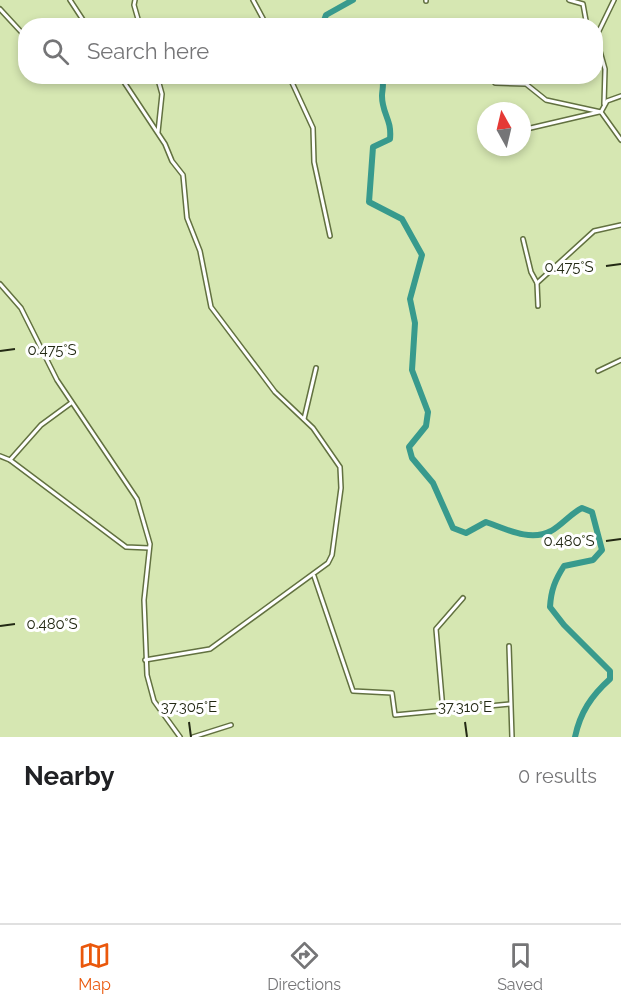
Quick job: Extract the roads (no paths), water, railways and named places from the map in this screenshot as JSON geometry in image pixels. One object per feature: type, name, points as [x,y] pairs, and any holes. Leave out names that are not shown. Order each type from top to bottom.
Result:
[{"type":"street","points":[[70,0],[82,18]]},
{"type":"street","points":[[135,0],[138,18]]},
{"type":"street","points":[[253,0],[263,18]]},
{"type":"street","points":[[568,0],[583,4],[585,18]]},
{"type":"street","points":[[603,23],[614,0]]},
{"type":"street","points":[[0,9],[18,28]]},
{"type":"street","points":[[601,112],[604,104],[605,69],[603,62]]},
{"type":"street","points":[[125,84],[183,175],[187,218],[200,251],[211,307],[275,392],[304,419],[330,449],[343,474],[332,555],[328,563],[314,576],[210,649],[145,660]]},
{"type":"street","points":[[158,134],[162,94],[159,84]]},
{"type":"street","points":[[293,84],[314,128],[314,162],[330,236]]},
{"type":"street","points":[[526,84],[546,100],[601,112],[621,140]]},
{"type":"street","points":[[604,104],[621,96]]},
{"type":"street","points":[[531,128],[601,112]]},
{"type":"street","points":[[537,283],[594,231],[621,225]]},
{"type":"street","points":[[523,239],[531,272],[537,283],[538,306]]},
{"type":"street","points":[[0,284],[21,309],[57,381],[137,499],[146,523],[150,548],[144,600],[145,660],[154,701],[180,737]]},
{"type":"street","points":[[598,371],[621,360]]},
{"type":"street","points":[[304,419],[316,369]]},
{"type":"street","points":[[10,460],[41,425],[71,403]]},
{"type":"street","points":[[0,456],[10,460],[126,547],[150,548]]},
{"type":"street","points":[[314,576],[353,691],[392,693],[395,715],[510,704]]},
{"type":"street","points":[[443,710],[436,630],[463,598]]},
{"type":"street","points":[[509,646],[512,737]]},
{"type":"street","points":[[193,737],[231,725]]},
{"type":"waterway","points":[[325,18],[326,15],[353,0]]},
{"type":"waterway","points":[[383,84],[382,102],[390,126],[390,139],[373,147],[369,202],[402,219],[422,255],[410,299],[415,323],[412,370],[428,412],[426,426],[409,447],[412,458],[433,483],[453,528],[466,533],[486,522],[526,535],[543,534],[551,531],[582,508],[592,512],[602,550],[593,560],[564,566],[554,585],[550,607],[564,625],[610,671],[610,679],[592,698],[583,713],[575,737]]}]
